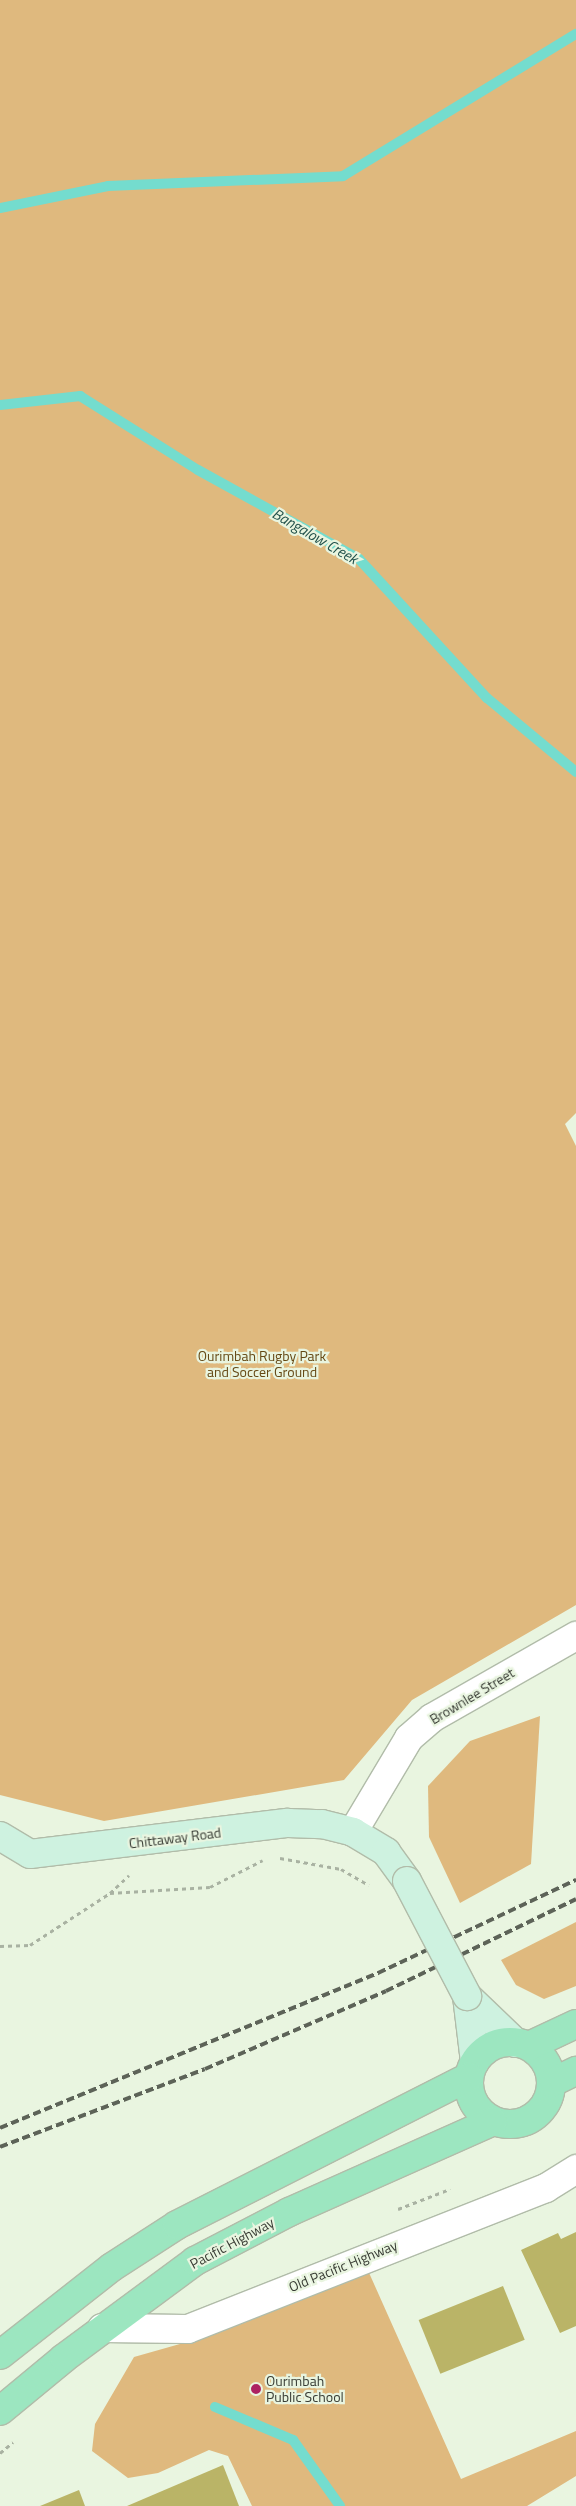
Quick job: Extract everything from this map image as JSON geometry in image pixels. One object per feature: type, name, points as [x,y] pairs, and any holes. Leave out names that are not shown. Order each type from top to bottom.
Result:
[{"type":"main road","name":"Chittaway Road","points":[[0,1836],[30,1854],[164,1840],[288,1824],[322,1824],[353,1832]]},
{"type":"main road","points":[[353,1832],[386,1852],[407,1881],[468,1996],[548,2067],[551,2083],[548,2097],[532,2118],[518,2123],[493,2120],[473,2101],[468,1996]]},
{"type":"main road","points":[[0,2355],[112,2267],[176,2225],[472,2070],[490,2046],[522,2044],[576,2024]]},
{"type":"main road","points":[[551,2083],[576,2071]]},
{"type":"main road","name":"Pacific Highway","points":[[0,2411],[102,2328],[195,2261],[242,2235],[493,2120]]},
{"type":"street","name":"Brownlee Street","points":[[353,1832],[409,1738],[432,1718],[576,1636]]},
{"type":"street","name":"Old Pacific Highway","points":[[102,2328],[188,2329],[546,2188],[576,2169]]},
{"type":"path","points":[[0,1946],[30,1945],[110,1893],[164,1840]]},
{"type":"path","points":[[110,1893],[210,1887],[271,1856],[341,1869],[376,1892]]},
{"type":"green space","name":"Ourimbah Rugby Park and Soccer Ground","points":[[0,0],[576,0],[576,1113],[565,1124],[576,1146],[576,1605],[412,1700],[344,1780],[104,1821],[0,1795]]},
{"type":"green space","points":[[540,1716],[531,1864],[460,1903],[429,1837],[428,1786],[470,1741]]},
{"type":"green space","points":[[576,1922],[576,1986],[544,1999],[516,1985],[501,1960]]},
{"type":"green space","name":"Ourimbah Public School","points":[[366,2266],[461,2479],[576,2431],[576,2476],[527,2506],[252,2506],[228,2456],[209,2450],[158,2473],[128,2478],[92,2451],[95,2424],[134,2357],[194,2340]]},
{"type":"building","points":[[576,2232],[576,2326],[560,2333],[521,2250],[558,2233],[561,2239]]},
{"type":"building","points":[[503,2286],[525,2340],[440,2374],[419,2320]]},
{"type":"building","points":[[223,2465],[239,2506],[127,2506]]},
{"type":"building","points":[[79,2490],[85,2506],[40,2506]]},
{"type":"waterway","points":[[0,208],[108,186],[343,176],[576,34]]},
{"type":"waterway","name":"Bangalow Creek","points":[[0,405],[80,396],[198,470],[359,559],[487,698],[576,772]]},
{"type":"waterway","points":[[215,2407],[293,2440],[340,2506]]},
{"type":"railway","points":[[0,2128],[378,1973],[576,1880]]},
{"type":"railway","points":[[0,2147],[205,2069],[386,1991],[576,1899]]},
{"type":"place","name":"Ourimbah Public School","points":[[256,2389]]}]
